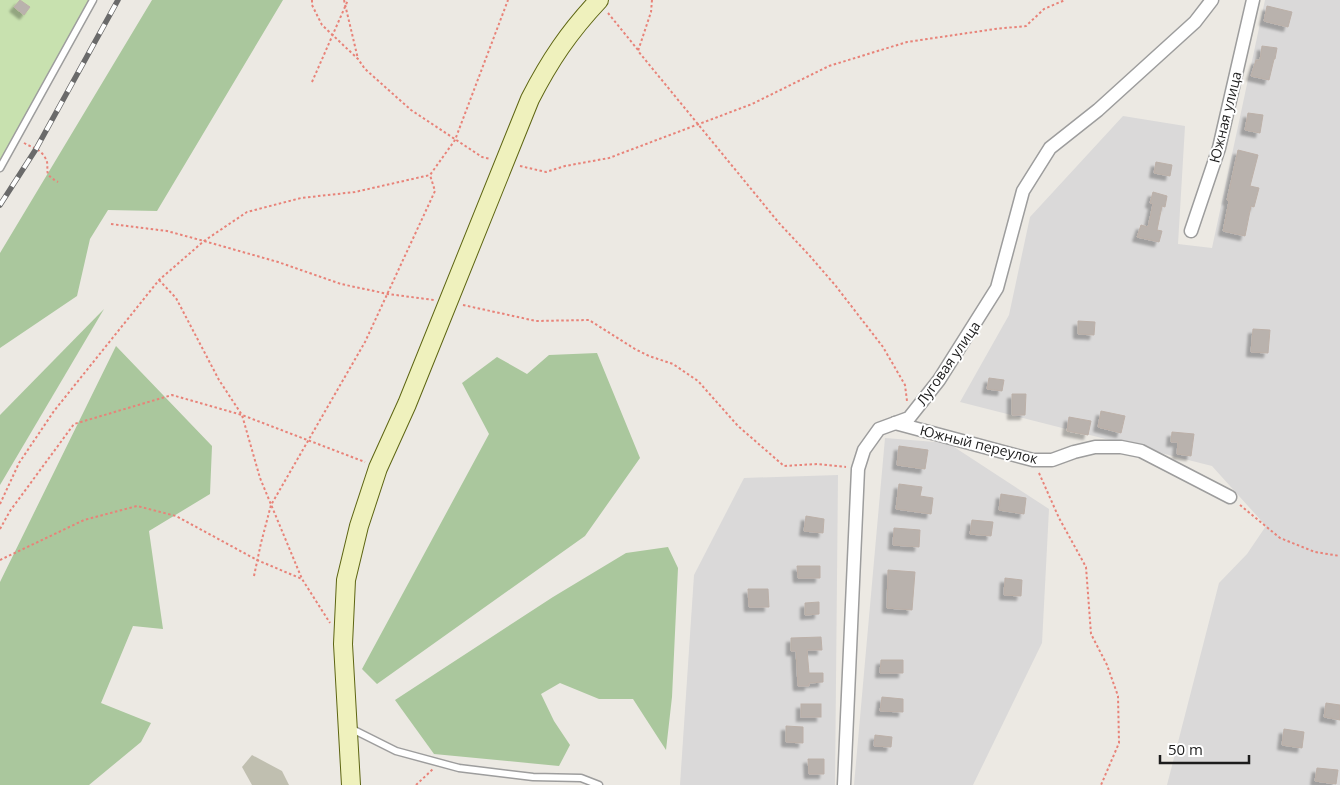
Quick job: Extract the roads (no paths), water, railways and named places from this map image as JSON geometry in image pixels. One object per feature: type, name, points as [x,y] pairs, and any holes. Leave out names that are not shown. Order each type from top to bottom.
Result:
[{"type":"street","name":"Луговая улица","points":[[844,785],[858,469],[864,450],[879,429],[909,418],[938,380],[997,288],[1023,190],[1050,148],[1098,110],[1195,22],[1212,0]]},
{"type":"street","name":"Южная улица","points":[[1191,231],[1219,148],[1253,0]]},
{"type":"street","points":[[351,785],[343,644],[346,580],[359,526],[378,468],[407,404],[530,99],[547,66],[574,28],[599,1]]},
{"type":"street","name":"Южный переулок","points":[[896,423],[1033,460],[1052,460],[1095,447],[1121,447],[1141,451],[1230,497]]},
{"type":"lane","points":[[0,168],[93,0]]},
{"type":"lane","points":[[348,732],[354,730],[396,751],[459,768],[533,777],[581,778],[599,785]]},
{"type":"railway","points":[[0,205],[36,149],[118,0]]}]
